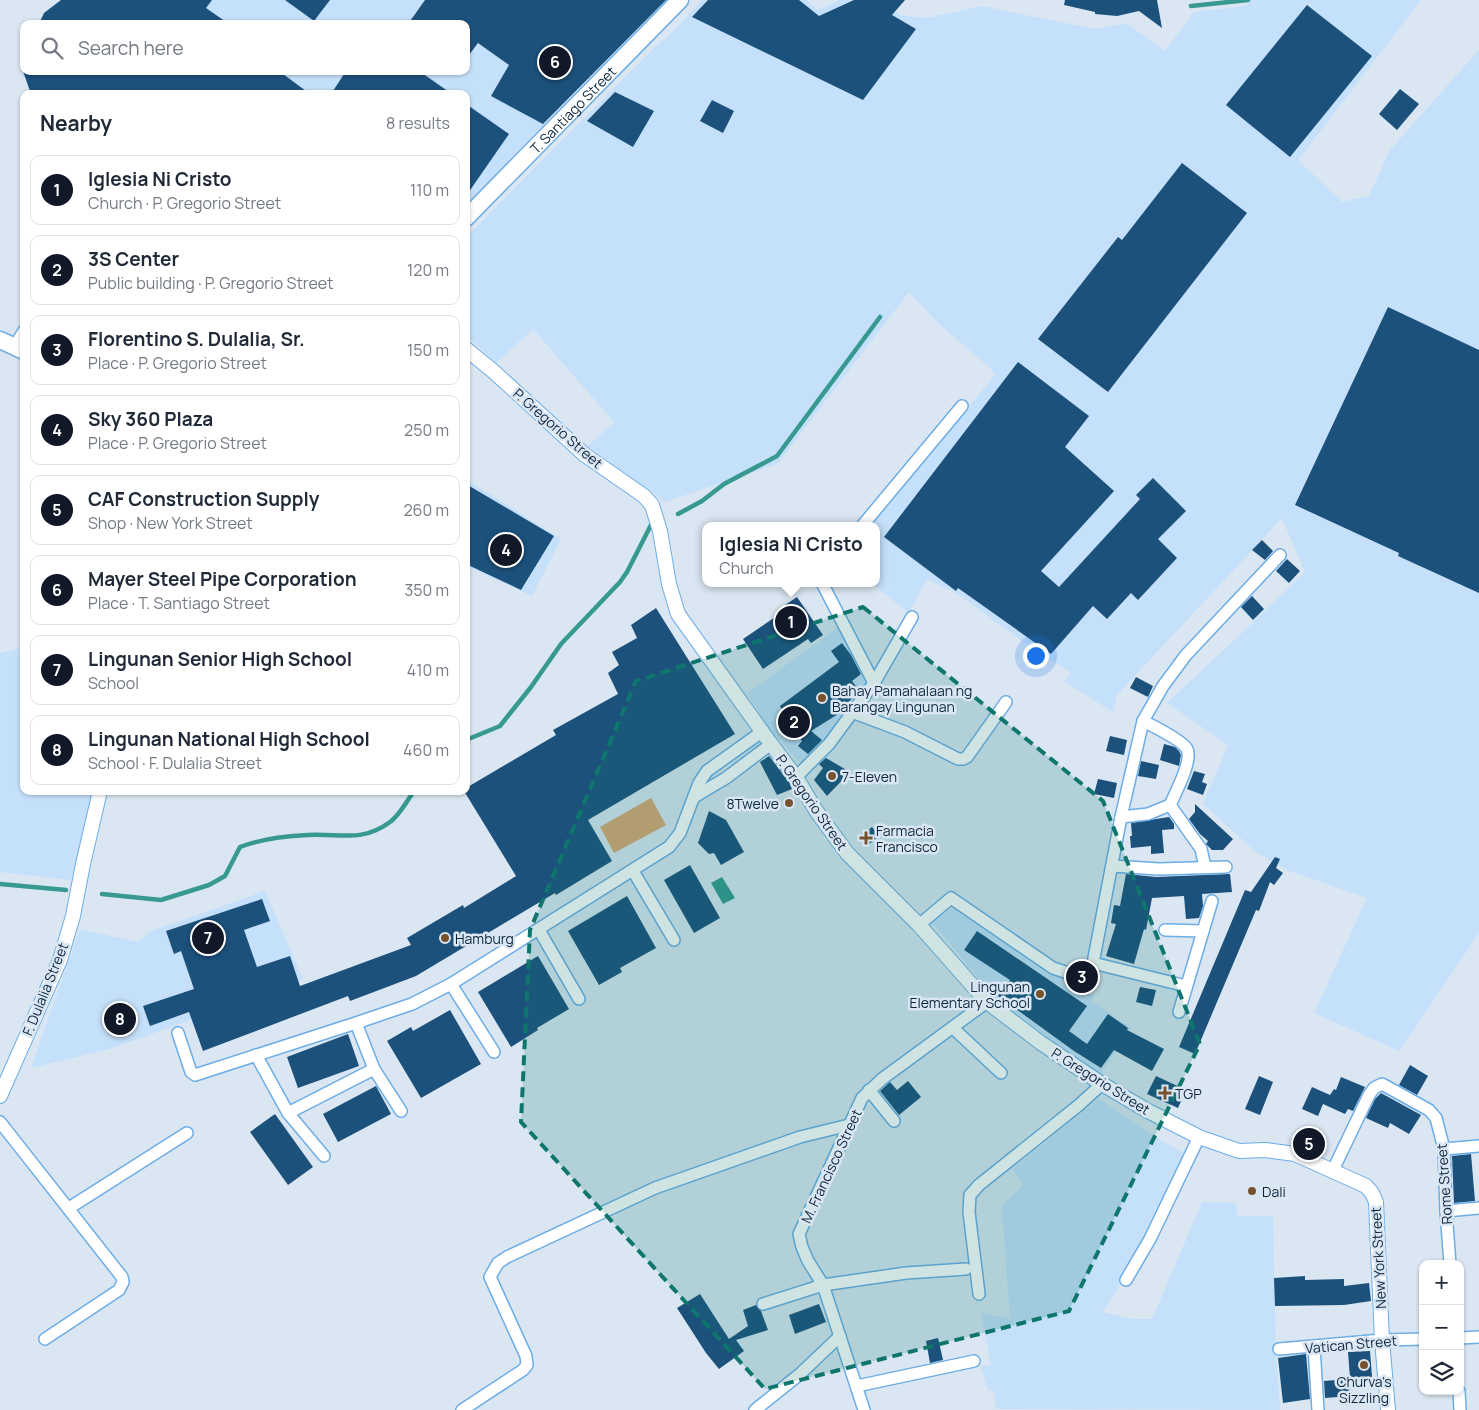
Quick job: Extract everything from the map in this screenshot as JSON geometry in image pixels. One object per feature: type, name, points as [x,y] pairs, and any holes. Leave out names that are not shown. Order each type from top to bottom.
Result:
[{"type":"main road","name":"T. Santiago Street","points":[[470,214],[680,0]]},
{"type":"street","name":"P. Gregorio Street","points":[[470,352],[585,455],[644,496],[652,506],[660,531],[669,584],[678,614],[796,777],[817,812],[847,853],[919,925],[987,1002],[1041,1043],[1102,1084],[1148,1110],[1199,1137],[1239,1152],[1265,1150]]},
{"type":"street","points":[[865,522],[962,406]]},
{"type":"street","points":[[919,925],[950,898],[1053,968],[1068,973],[1088,970],[1093,963],[1121,817],[1144,721],[1163,686],[1186,655],[1280,555]]},
{"type":"street","points":[[824,587],[874,683]]},
{"type":"street","points":[[796,777],[829,744],[874,683],[912,616]]},
{"type":"street","points":[[852,712],[905,732],[958,759],[963,759],[967,757],[1006,702]]},
{"type":"street","points":[[1121,817],[1148,814],[1170,805],[1184,775],[1188,753],[1186,748],[1144,721]]},
{"type":"street","points":[[178,1033],[191,1072],[195,1075],[412,1004],[451,984],[669,847],[680,834],[699,783],[707,771],[763,731]]},
{"type":"street","points":[[694,797],[726,778],[771,744]]},
{"type":"street","points":[[737,750],[747,763]]},
{"type":"street","name":"F. Dulalia Street","points":[[0,1096],[60,960],[73,916],[99,795]]},
{"type":"street","points":[[1170,805],[1201,848],[1205,867]]},
{"type":"street","points":[[1112,866],[1159,870],[1226,867]]},
{"type":"street","points":[[633,871],[674,940]]},
{"type":"street","points":[[1179,1012],[1212,901]]},
{"type":"street","points":[[538,930],[579,999]]},
{"type":"street","points":[[1165,930],[1203,930]]},
{"type":"street","points":[[1093,963],[1186,986]]},
{"type":"street","points":[[451,984],[494,1052]]},
{"type":"street","name":"M. Francisco Street","points":[[864,1410],[823,1285],[808,1261],[799,1234],[848,1125],[868,1090],[987,1002]]},
{"type":"street","points":[[356,1023],[374,1069],[401,1112]]},
{"type":"street","points":[[953,1028],[1001,1073]]},
{"type":"street","points":[[256,1055],[288,1112],[324,1156]]},
{"type":"street","points":[[288,1112],[374,1069]]},
{"type":"street","points":[[979,1294],[969,1212],[970,1196],[979,1185],[1079,1105],[1102,1084]]},
{"type":"street","name":"Rome Street","points":[[1333,1170],[1374,1088],[1382,1084],[1429,1110],[1436,1118],[1444,1149],[1450,1260]]},
{"type":"street","points":[[868,1090],[894,1121]]},
{"type":"street","points":[[0,1122],[122,1277],[119,1290],[45,1339]]},
{"type":"street","points":[[462,1410],[523,1370],[527,1365],[526,1356],[490,1277],[498,1263],[507,1257],[655,1188],[800,1137],[848,1125]]},
{"type":"street","points":[[68,1208],[187,1133]]},
{"type":"street","points":[[1126,1280],[1150,1239],[1199,1137]]},
{"type":"street","points":[[1444,1149],[1479,1146]]},
{"type":"street","name":"New York Street","points":[[1265,1150],[1295,1154],[1366,1186],[1372,1193],[1376,1202],[1382,1340],[1388,1410]]},
{"type":"street","points":[[1446,1211],[1479,1208]]},
{"type":"street","points":[[763,1304],[823,1285],[906,1273],[966,1269]]},
{"type":"street","points":[[755,1410],[800,1374],[840,1336]]},
{"type":"street","points":[[1464,1338],[1479,1337]]},
{"type":"street","name":"Vatican Street","points":[[1278,1349],[1382,1340],[1419,1339]]},
{"type":"street","points":[[1314,1347],[1318,1410]]},
{"type":"street","points":[[857,1386],[974,1361]]},
{"type":"street","points":[[1459,1395],[1460,1410]]},
{"type":"highlighted area","points":[[863,607],[1103,801],[1200,1044],[1069,1311],[765,1389],[521,1122],[530,930],[636,681]]},
{"type":"shaded area","points":[[61,0],[667,0],[470,200],[470,90],[29,90],[24,75],[470,75],[470,20],[41,20],[44,13]]},
{"type":"shaded area","points":[[702,0],[806,0],[818,10],[840,0],[875,0],[901,15],[927,18],[982,6],[1095,29],[1126,23],[1165,51],[1194,12],[1245,6],[1251,0],[1421,0],[1298,160],[1342,202],[1369,196],[1390,150],[1479,50],[1479,933],[1399,1051],[1314,1013],[1367,898],[1287,870],[1256,852],[1203,804],[1228,745],[1167,703],[1305,572],[1282,518],[1117,695],[1113,712],[1064,681],[1071,672],[1042,655],[956,593],[927,579],[909,613],[876,587],[880,587],[880,522],[873,522],[995,375],[990,368],[938,323],[909,292],[777,464],[665,502],[588,446],[614,422],[533,329],[496,363],[470,339],[470,233],[654,48],[670,35]]},
{"type":"shaded area","points":[[470,482],[561,539],[532,596],[470,568]]},
{"type":"shaded area","points":[[839,627],[870,682],[826,742],[803,766],[770,730],[747,693]]},
{"type":"shaded area","points":[[20,648],[20,795],[93,795],[71,880],[0,872],[0,653]]},
{"type":"shaded area","points":[[651,798],[666,825],[614,853],[600,827]]},
{"type":"shaded area","points":[[722,877],[735,898],[723,904],[711,883]]},
{"type":"shaded area","points":[[265,891],[303,979],[113,1048],[31,1068],[80,929],[137,942],[151,931]]},
{"type":"shaded area","name":"Lingunan Elementary School","points":[[952,908],[1046,970],[1095,997],[1091,1001],[1131,1028],[1099,1076],[996,999],[932,922]]},
{"type":"shaded area","points":[[1099,1099],[1185,1154],[1150,1235],[1103,1312],[1131,1319],[1152,1319],[1202,1202],[1236,1203],[1237,1216],[1273,1216],[1276,1354],[1280,1410],[996,1409],[994,1391],[988,1390],[980,1366],[991,1365],[981,1313],[1010,1318],[1002,1206],[1023,1185],[1012,1169]]},
{"type":"building","points":[[61,0],[212,0],[206,8],[223,20],[41,20],[44,13]]},
{"type":"building","points":[[285,0],[330,0],[315,20]]},
{"type":"building","points":[[425,0],[666,0],[543,124],[491,96],[509,65],[478,43],[470,54],[470,20],[411,20]]},
{"type":"building","points":[[708,0],[799,0],[819,16],[854,0],[905,0],[892,15],[916,29],[863,100],[692,17]]},
{"type":"building","points":[[1065,0],[1157,0],[1162,28],[1139,11],[1117,16],[1095,14],[1095,12],[1064,5]]},
{"type":"building","points":[[1307,5],[1372,56],[1290,157],[1226,105]]},
{"type":"building","points":[[24,75],[284,75],[305,90],[30,90]]},
{"type":"building","points":[[343,75],[425,75],[446,90],[334,90]]},
{"type":"building","points":[[1400,89],[1419,104],[1397,130],[1379,114]]},
{"type":"building","points":[[615,92],[654,111],[633,147],[587,121]]},
{"type":"building","points":[[712,100],[734,111],[723,133],[700,121]]},
{"type":"building","points":[[470,107],[509,134],[470,190]]},
{"type":"building","points":[[1182,163],[1247,213],[1108,392],[1038,339],[1118,237],[1122,240]]},
{"type":"building","points":[[1388,307],[1479,350],[1479,593],[1398,556],[1399,553],[1295,505]]},
{"type":"building","points":[[1018,362],[1089,416],[1065,447],[1114,491],[1041,571],[1059,587],[1140,499],[1136,495],[1153,478],[1186,511],[1158,539],[1177,558],[1138,600],[1131,593],[1107,619],[1093,606],[1051,654],[958,588],[956,591],[884,537]]},
{"type":"building","points":[[470,486],[554,536],[521,590],[470,566]]},
{"type":"building","points":[[1262,540],[1273,551],[1265,560],[1252,550]]},
{"type":"building","points":[[1287,559],[1300,571],[1289,583],[1276,571]]},
{"type":"building","points":[[1252,596],[1264,609],[1253,620],[1241,607]]},
{"type":"building","points":[[797,597],[823,635],[811,643],[808,639],[763,669],[743,639],[787,609],[785,605]]},
{"type":"building","points":[[656,608],[735,734],[588,820],[612,861],[416,976],[350,1001],[348,996],[203,1051],[189,1012],[150,1026],[143,1006],[194,989],[181,951],[174,954],[166,931],[262,899],[270,921],[244,930],[257,967],[290,956],[300,986],[411,945],[407,938],[463,905],[464,908],[516,876],[466,795],[470,795],[470,786],[556,735],[553,730],[618,694],[608,673],[619,665],[612,652],[637,638],[631,625]]},
{"type":"building","name":"Bahay Pamahalaan ng Barangay Lingunan","points":[[842,643],[861,674],[852,681],[858,689],[843,711],[811,731],[822,740],[808,754],[798,746],[802,741],[780,706],[839,662],[831,651]]},
{"type":"building","points":[[1136,677],[1153,686],[1148,697],[1130,688]]},
{"type":"building","points":[[1110,736],[1127,740],[1124,755],[1106,751]]},
{"type":"building","points":[[1164,744],[1175,747],[1179,751],[1181,755],[1179,766],[1160,760]]},
{"type":"building","points":[[769,756],[789,782],[792,789],[777,795],[760,762]]},
{"type":"building","name":"7-Eleven","points":[[826,758],[850,772],[827,796],[814,780],[823,768],[819,764]]},
{"type":"building","points":[[1141,761],[1159,765],[1156,779],[1138,776]]},
{"type":"building","points":[[1194,771],[1205,774],[1202,782],[1207,784],[1203,795],[1187,789]]},
{"type":"building","points":[[1098,779],[1117,783],[1114,798],[1094,794]]},
{"type":"building","points":[[1195,804],[1233,839],[1223,850],[1212,850],[1206,844],[1208,841],[1189,819],[1195,812]]},
{"type":"building","points":[[709,811],[726,820],[744,852],[721,865],[714,853],[709,854],[698,843]]},
{"type":"building","points":[[1169,817],[1174,824],[1174,829],[1162,830],[1164,853],[1151,854],[1151,846],[1131,848],[1131,823]]},
{"type":"building","points":[[872,827],[879,836],[868,845],[860,836]]},
{"type":"building","points":[[1275,857],[1280,859],[1276,868],[1283,873],[1274,885],[1270,882],[1259,911],[1256,910],[1195,1054],[1179,1047],[1245,890],[1251,892]]},
{"type":"building","points":[[690,865],[720,918],[694,933],[664,880]]},
{"type":"building","points":[[1126,874],[1156,877],[1230,874],[1232,892],[1202,894],[1203,906],[1199,918],[1186,919],[1184,896],[1152,898],[1146,930],[1144,929],[1134,964],[1106,956],[1116,924],[1111,923],[1114,905],[1120,906]]},
{"type":"building","points":[[627,896],[656,948],[620,968],[622,972],[599,985],[568,931]]},
{"type":"building","points":[[977,931],[1087,1006],[1069,1031],[1087,1044],[1108,1014],[1128,1028],[1127,1030],[1164,1049],[1152,1071],[1114,1050],[1101,1068],[1074,1051],[998,996],[1010,980],[964,950]]},
{"type":"building","points":[[538,956],[569,1009],[537,1028],[538,1030],[511,1047],[478,992]]},
{"type":"building","points":[[1140,987],[1156,990],[1152,1006],[1136,1002]]},
{"type":"building","points":[[450,1010],[481,1064],[421,1098],[387,1041],[411,1027],[413,1031]]},
{"type":"building","points":[[348,1034],[359,1066],[298,1088],[287,1057]]},
{"type":"building","points":[[1410,1065],[1428,1076],[1417,1095],[1399,1085]]},
{"type":"building","points":[[1156,1076],[1186,1090],[1178,1108],[1147,1094]]},
{"type":"building","points":[[1259,1076],[1273,1082],[1260,1115],[1245,1109]]},
{"type":"building","points":[[1341,1077],[1365,1087],[1353,1111],[1348,1109],[1345,1114],[1323,1104],[1318,1116],[1302,1109],[1312,1087],[1330,1095],[1334,1089],[1336,1090]]},
{"type":"building","points":[[908,1081],[921,1097],[899,1115],[880,1091],[890,1082],[897,1090]]},
{"type":"building","points":[[376,1086],[391,1114],[338,1142],[323,1114]]},
{"type":"building","points":[[1381,1093],[1421,1115],[1409,1134],[1390,1123],[1388,1128],[1366,1118],[1375,1099]]},
{"type":"building","points":[[275,1114],[313,1167],[288,1185],[250,1132]]},
{"type":"building","points":[[1471,1154],[1475,1201],[1454,1203],[1452,1156]]},
{"type":"building","points":[[1305,1276],[1305,1280],[1344,1279],[1344,1286],[1369,1283],[1371,1301],[1344,1305],[1275,1306],[1274,1278]]},
{"type":"building","points":[[700,1294],[729,1339],[748,1326],[743,1310],[756,1305],[761,1311],[768,1330],[736,1340],[744,1351],[719,1369],[706,1353],[677,1308]]},
{"type":"building","points":[[819,1304],[826,1322],[795,1334],[789,1315]]},
{"type":"building","points":[[938,1338],[943,1360],[930,1363],[926,1341]]},
{"type":"building","points":[[1370,1351],[1372,1377],[1350,1378],[1348,1352]]},
{"type":"building","points":[[1306,1354],[1310,1399],[1283,1403],[1278,1358]]},
{"type":"building","points":[[1348,1379],[1350,1396],[1325,1398],[1324,1381]]},
{"type":"waterway","points":[[1191,6],[1248,0]]},
{"type":"waterway","points":[[678,514],[702,501],[724,484],[777,456],[880,317]]},
{"type":"waterway","points":[[470,738],[500,726],[531,687],[561,644],[620,582],[651,525]]},
{"type":"waterway","points":[[102,894],[161,900],[209,885],[225,876],[240,847],[265,840],[291,836],[350,836],[370,833],[380,829],[393,819],[411,795]]},
{"type":"waterway","points":[[0,884],[66,890]]},
{"type":"place","name":"Mayer Steel Pipe Corporation","points":[[555,62]]},
{"type":"place","name":"Sky 360 Plaza","points":[[506,550]]},
{"type":"place","name":"Iglesia Ni Cristo","points":[[791,622]]},
{"type":"place","name":"Bahay Pamahalaan ng Barangay Lingunan","points":[[822,698]]},
{"type":"place","name":"3S Center","points":[[794,722]]},
{"type":"place","name":"7-Eleven","points":[[832,776]]},
{"type":"place","name":"8Twelve","points":[[789,803]]},
{"type":"place","name":"Farmacia Francisco","points":[[866,838]]},
{"type":"place","name":"Lingunan Senior High School","points":[[208,938]]},
{"type":"place","name":"Hamburg","points":[[445,938]]},
{"type":"place","name":"Florentino S. Dulalia, Sr.","points":[[1082,977]]},
{"type":"place","name":"Lingunan Elementary School","points":[[1040,994]]},
{"type":"place","name":"Lingunan National High School","points":[[120,1019]]},
{"type":"place","name":"TGP","points":[[1165,1093]]},
{"type":"place","name":"CAF Construction Supply","points":[[1309,1144]]},
{"type":"place","name":"Dali","points":[[1252,1191]]},
{"type":"place","name":"Churva's Sizzling","points":[[1364,1365]]}]
